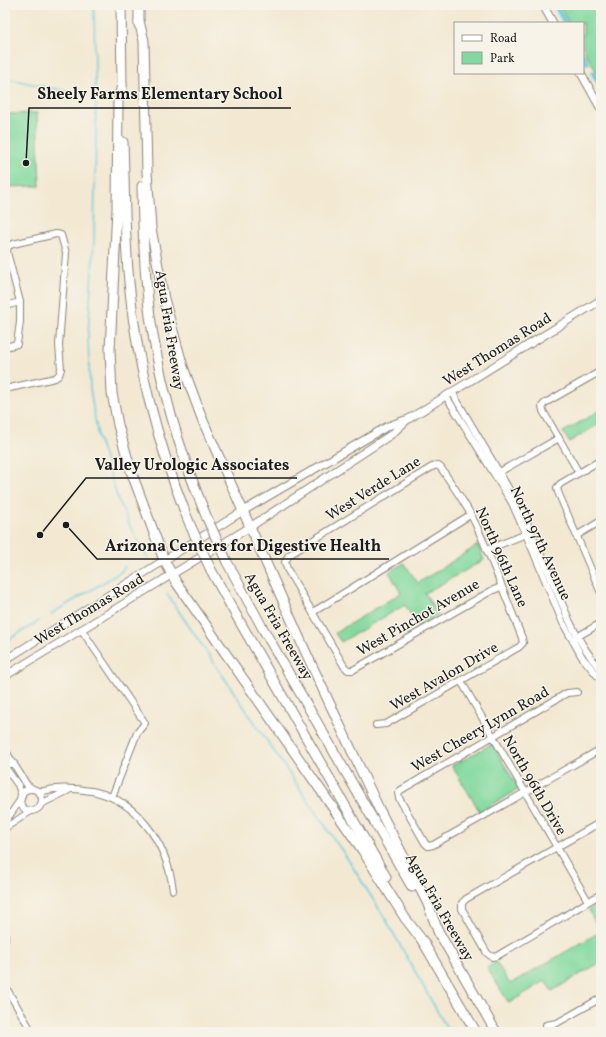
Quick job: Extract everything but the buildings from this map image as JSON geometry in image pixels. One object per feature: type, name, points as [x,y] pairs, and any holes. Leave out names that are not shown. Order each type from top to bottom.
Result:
[{"type":"highway","name":"Agua Fria Freeway","points":[[121,5],[126,239],[129,285],[134,323],[144,376],[158,432],[175,486],[211,570],[476,1032]]},
{"type":"highway","name":"Agua Fria Freeway","points":[[138,5],[143,227],[146,279],[150,316],[158,358],[170,412],[186,463],[207,518],[227,562],[262,627],[496,1032]]},
{"type":"highway","points":[[139,21],[144,41],[146,140],[152,238],[170,324],[192,393],[310,661],[383,816],[428,902],[440,936]]},
{"type":"highway","points":[[122,85],[118,101],[116,216],[110,350],[112,393],[118,425],[131,471],[164,560],[171,574],[352,836],[405,918],[425,944]]},
{"type":"main road","points":[[543,5],[552,22]]},
{"type":"main road","points":[[582,74],[601,109]]},
{"type":"main road","name":"West Thomas Road","points":[[5,676],[81,628],[250,527],[392,434],[407,420],[601,300]]},
{"type":"main road","name":"West Thomas Road","points":[[5,660],[243,511],[388,426],[407,420]]},
{"type":"main road","points":[[56,629],[58,636],[57,644]]},
{"type":"street","points":[[5,347],[17,344],[21,313],[20,302],[7,264],[8,246],[56,234],[61,235],[66,253],[59,345],[61,369],[59,375],[55,378],[5,390]]},
{"type":"street","points":[[5,306],[20,302]]},
{"type":"street","points":[[579,473],[542,406],[601,371]]},
{"type":"street","name":"North 97th Avenue","points":[[449,394],[497,474],[523,513],[563,623],[601,670]]},
{"type":"street","points":[[497,474],[559,438]]},
{"type":"street","points":[[601,460],[560,484],[557,488],[576,536],[599,583],[601,593]]},
{"type":"street","name":"North 96th Lane","points":[[437,465],[441,468],[475,524],[523,643]]},
{"type":"street","name":"West Verde Lane","points":[[313,612],[287,569],[285,562],[289,555],[437,465]]},
{"type":"street","points":[[313,612],[470,515]]},
{"type":"street","points":[[576,536],[601,521]]},
{"type":"street","points":[[486,550],[529,533]]},
{"type":"street","name":"West Pinchot Avenue","points":[[313,612],[344,666],[348,670],[353,670],[491,591],[501,587]]},
{"type":"street","points":[[574,638],[601,623]]},
{"type":"street","points":[[81,628],[145,724],[137,733],[112,797]]},
{"type":"street","name":"North 97th Avenue","points":[[574,638],[582,657],[601,680]]},
{"type":"street","name":"West Avalon Drive","points":[[376,725],[386,724],[519,647],[523,643]]},
{"type":"street","name":"North 96th Drive","points":[[461,681],[588,901]]},
{"type":"street","name":"West Cheery Lynn Road","points":[[525,793],[433,845],[428,846],[424,843],[399,798],[398,793],[567,693],[577,692]]},
{"type":"street","points":[[525,793],[601,749]]},
{"type":"street","points":[[5,750],[27,785],[42,797],[41,804]]},
{"type":"street","points":[[5,758],[9,764],[14,764]]},
{"type":"street","points":[[5,767],[20,789],[20,800]]},
{"type":"street","points":[[14,782],[22,806],[31,810]]},
{"type":"street","points":[[5,827],[7,819],[26,791],[58,789],[90,791],[112,797],[136,814],[152,835],[167,861],[171,874],[173,890]]},
{"type":"street","points":[[5,827],[31,810],[37,809],[41,804],[69,790]]},
{"type":"street","points":[[601,822],[462,903],[462,909],[487,953],[492,957],[497,956],[601,894]]},
{"type":"street","points":[[5,935],[5,940]]},
{"type":"street","points":[[5,986],[32,1032]]},
{"type":"street","points":[[546,1025],[557,1023],[601,998]]},
{"type":"green space","points":[[559,5],[601,5],[601,80],[584,50],[584,22],[568,22]]},
{"type":"green space","points":[[37,113],[40,186],[5,187],[5,114]]},
{"type":"green space","points":[[601,410],[601,423],[569,442],[563,432]]},
{"type":"green space","points":[[478,545],[484,560],[425,593],[438,615],[418,627],[405,605],[341,642],[335,633],[401,593],[389,572],[404,563],[418,583]]},
{"type":"green space","points":[[492,744],[519,789],[480,812],[452,766]]},
{"type":"green space","points":[[601,903],[601,962],[552,991],[545,981],[509,1003],[487,968],[496,962],[510,984],[600,932],[589,910]]},
{"type":"waterway","points":[[94,5],[96,128],[94,239],[88,336],[90,389],[98,437],[118,499],[130,526],[147,557]]},
{"type":"waterway","points":[[555,5],[564,22]]},
{"type":"waterway","points":[[584,57],[587,63]]},
{"type":"waterway","points":[[593,73],[601,87]]},
{"type":"waterway","points":[[5,78],[83,95]]},
{"type":"waterway","points":[[51,614],[121,572],[125,566]]},
{"type":"waterway","points":[[167,594],[347,858],[386,920],[449,1032]]},
{"type":"waterway","points":[[5,642],[39,621]]},
{"type":"place","name":"Sheely Farms Elementary School","points":[[26,163]]},
{"type":"place","name":"Arizona Centers for Digestive Health","points":[[66,525]]},
{"type":"place","name":"Valley Urologic Associates","points":[[40,535]]}]
